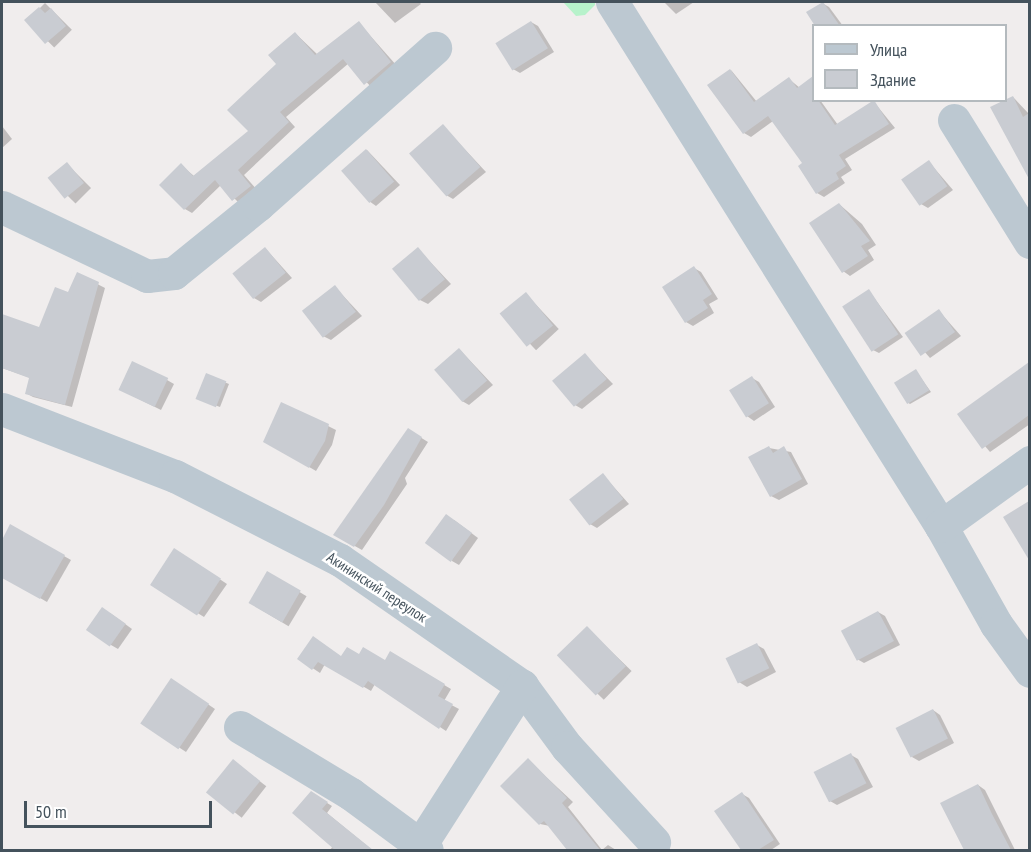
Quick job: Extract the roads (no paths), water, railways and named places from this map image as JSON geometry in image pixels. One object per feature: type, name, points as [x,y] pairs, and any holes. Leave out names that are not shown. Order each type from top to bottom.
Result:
[{"type":"street","points":[[612,2],[940,526],[996,624],[1029,671]]},
{"type":"street","points":[[2,207],[147,276],[174,273],[258,205],[435,48]]},
{"type":"street","points":[[954,120],[1029,242]]},
{"type":"street","name":"Акининский переулок","points":[[2,409],[175,476],[340,560],[522,686],[567,747],[654,842]]},
{"type":"street","points":[[940,526],[1029,462]]},
{"type":"street","points":[[240,727],[351,794],[424,848],[522,686]]}]
